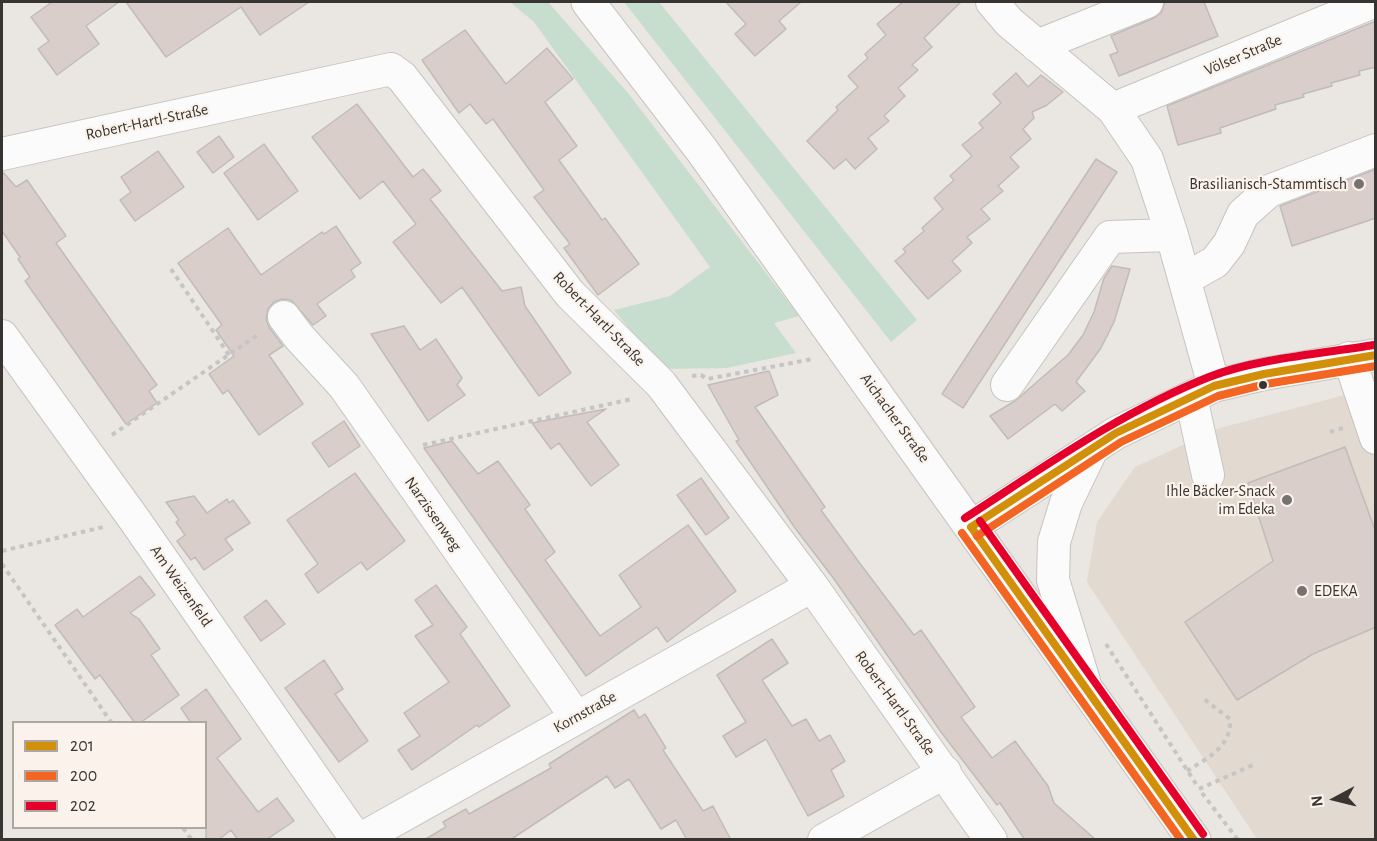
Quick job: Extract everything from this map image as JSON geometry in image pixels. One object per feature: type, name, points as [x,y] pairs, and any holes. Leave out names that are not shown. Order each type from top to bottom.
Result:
[{"type":"main road","name":"Aichacher Straße","points":[[588,2],[701,149],[1084,682],[1194,840]]},
{"type":"street","points":[[1037,46],[1148,2]]},
{"type":"street","name":"Völser Straße","points":[[1113,110],[1373,2]]},
{"type":"street","points":[[1000,4],[1037,46],[1113,110],[1147,159],[1185,279],[1203,391],[1208,475]]},
{"type":"street","name":"Robert-Hartl-Straße","points":[[2,154],[390,69],[402,77],[570,294],[661,384],[812,586],[991,840]]},
{"type":"street","points":[[1185,279],[1215,262],[1229,244],[1242,214],[1269,191],[1376,150]]},
{"type":"street","points":[[1007,385],[1110,237],[1172,235]]},
{"type":"street","name":"Narzissenweg","points":[[284,317],[299,338],[344,386],[576,717]]},
{"type":"street","name":"Am Weizenfeld","points":[[2,336],[134,519],[358,840]]},
{"type":"street","points":[[971,527],[1116,433],[1203,391],[1362,356],[1376,438]]},
{"type":"street","points":[[1084,682],[1053,580],[1054,542],[1066,503],[1093,448]]},
{"type":"street","name":"Kornstraße","points":[[358,840],[812,586]]},
{"type":"street","points":[[824,840],[945,772]]},
{"type":"path","points":[[171,269],[229,356]]},
{"type":"path","points":[[86,453],[284,317]]},
{"type":"path","points":[[390,452],[648,396],[668,377],[701,375],[707,380],[806,359],[818,360]]},
{"type":"path","points":[[2,551],[134,519]]},
{"type":"path","points":[[2,564],[110,721]]},
{"type":"path","points":[[1100,634],[1199,789],[1238,840]]},
{"type":"path","points":[[1187,771],[1221,749],[1230,727],[1230,719],[1204,699]]},
{"type":"path","points":[[1199,789],[1255,764]]},
{"type":"shaded area","points":[[1375,387],[1375,839],[1257,839],[1087,582],[1097,522],[1135,467],[1220,428]]},
{"type":"green space","points":[[510,2],[548,2],[628,93],[799,316],[774,323],[796,353],[727,368],[662,369],[614,310],[670,296],[710,267],[534,22]]},
{"type":"green space","points":[[624,2],[659,2],[917,320],[891,342]]},
{"type":"building","points":[[52,2],[119,2],[86,26],[99,44],[57,75],[38,49],[49,41],[31,17]]},
{"type":"building","points":[[126,2],[309,2],[260,35],[241,7],[166,57]]},
{"type":"building","points":[[726,2],[801,2],[779,21],[786,29],[755,56],[735,34],[746,24]]},
{"type":"building","points":[[903,2],[961,2],[924,38],[932,47],[912,65],[918,70],[898,88],[905,96],[884,116],[889,121],[868,138],[877,149],[855,169],[846,159],[834,169],[807,141],[838,110],[836,107],[858,87],[848,76],[868,58],[865,54],[886,35],[877,24]]},
{"type":"building","points":[[1165,2],[1204,2],[1218,36],[1119,76],[1110,55],[1118,52],[1111,36],[1154,18],[1161,13]]},
{"type":"building","points":[[1376,21],[1376,67],[1359,71],[1360,75],[1331,83],[1332,86],[1303,94],[1304,97],[1275,105],[1276,109],[1220,128],[1221,133],[1178,145],[1167,106]]},
{"type":"building","points":[[465,30],[506,84],[547,48],[573,79],[545,102],[577,146],[559,160],[602,220],[605,218],[639,264],[598,295],[564,248],[570,244],[534,197],[544,190],[493,119],[486,124],[470,104],[459,113],[422,60]]},
{"type":"building","points":[[1016,73],[1028,87],[1041,75],[1063,92],[1047,105],[1032,112],[1034,118],[1023,129],[1031,139],[1010,157],[1019,167],[998,186],[1003,191],[981,209],[990,219],[967,237],[972,243],[952,261],[961,271],[928,299],[895,261],[906,252],[903,249],[924,231],[922,228],[943,209],[934,198],[954,180],[950,176],[972,156],[962,145],[983,128],[979,123],[1001,103],[993,94]]},
{"type":"building","points":[[357,104],[413,177],[423,169],[441,191],[430,199],[502,291],[521,287],[525,306],[571,373],[539,396],[462,287],[441,303],[393,242],[416,224],[383,181],[360,199],[312,137]]},
{"type":"building","points":[[219,136],[234,157],[213,173],[197,152]]},
{"type":"building","points":[[264,144],[298,191],[258,220],[224,173]]},
{"type":"building","points":[[158,151],[184,187],[135,221],[120,200],[131,192],[121,177]]},
{"type":"building","points":[[1096,159],[1117,172],[963,408],[942,394]]},
{"type":"building","points":[[1376,169],[1376,218],[1292,246],[1280,206]]},
{"type":"building","points":[[2,171],[16,187],[27,180],[66,236],[56,243],[157,385],[149,391],[157,403],[126,424],[25,281],[30,277],[18,259],[20,257],[2,231]]},
{"type":"building","points":[[336,226],[361,263],[351,270],[355,277],[317,304],[326,316],[313,325],[291,300],[282,299],[274,302],[268,309],[266,319],[269,327],[283,346],[269,355],[303,404],[259,435],[228,390],[223,394],[209,374],[234,356],[216,330],[222,325],[178,263],[228,228],[261,275],[322,232],[324,234]]},
{"type":"building","points":[[1112,266],[1130,269],[1114,322],[1101,348],[1076,382],[1085,391],[1062,411],[1055,404],[1008,439],[990,416],[1015,401],[1068,355],[1083,335],[1094,312],[1104,278]]},
{"type":"building","points":[[404,326],[420,350],[436,339],[462,378],[457,385],[465,395],[428,421],[371,334]]},
{"type":"building","points":[[769,371],[778,395],[755,407],[825,507],[821,510],[858,561],[914,635],[921,630],[975,707],[961,717],[992,758],[1015,741],[1048,786],[1054,803],[1096,840],[1025,840],[1000,803],[997,805],[941,732],[834,579],[795,528],[736,441],[739,440],[708,385]]},
{"type":"building","points":[[606,409],[587,422],[619,465],[591,486],[559,443],[551,449],[532,423]]},
{"type":"building","points":[[344,421],[360,446],[329,467],[312,443]]},
{"type":"building","points":[[452,441],[478,474],[498,461],[530,505],[525,509],[555,552],[545,560],[600,636],[641,607],[619,575],[688,525],[736,591],[667,642],[657,627],[586,676],[424,448]]},
{"type":"building","name":"EDEKA","points":[[1345,447],[1376,533],[1376,627],[1313,654],[1237,700],[1185,622],[1273,561],[1248,483]]},
{"type":"building","points":[[355,473],[405,541],[367,570],[361,562],[318,593],[305,574],[318,564],[287,520]]},
{"type":"building","points":[[701,478],[729,518],[706,535],[677,495]]},
{"type":"building","points":[[194,496],[207,513],[227,499],[229,503],[233,500],[250,523],[225,539],[233,550],[204,570],[195,557],[191,560],[177,541],[185,535],[176,522],[179,520],[166,502]]},
{"type":"building","points":[[140,576],[155,595],[130,613],[139,619],[160,649],[151,655],[179,695],[143,721],[134,721],[100,675],[95,679],[55,625],[77,609],[83,617]]},
{"type":"building","points":[[436,585],[467,627],[460,634],[510,706],[479,727],[477,725],[412,770],[398,750],[420,736],[404,713],[449,682],[415,636],[433,625],[415,600]]},
{"type":"building","points":[[266,600],[285,624],[261,641],[244,617]]},
{"type":"building","points":[[772,639],[788,663],[762,680],[792,726],[806,719],[819,741],[830,735],[845,761],[831,770],[844,796],[808,816],[766,739],[736,757],[723,736],[746,722],[717,675]]},
{"type":"building","points":[[324,660],[343,689],[335,694],[368,741],[339,762],[285,688]]},
{"type":"building","points":[[206,689],[241,739],[217,758],[258,812],[277,798],[294,821],[266,840],[238,840],[231,830],[218,840],[206,840],[207,721],[190,721],[181,708]]},
{"type":"building","points":[[634,710],[639,718],[645,714],[666,748],[663,750],[703,811],[713,806],[731,840],[687,840],[676,820],[661,829],[629,779],[615,788],[607,776],[510,840],[424,840],[446,827],[443,822],[466,809],[469,814],[551,768],[549,764]]},
{"type":"transit line","name":"202","points":[[965,518],[1114,424],[1176,391],[1209,377],[1268,361],[1374,345]]},
{"type":"transit line","name":"201","points":[[971,527],[1116,433],[1214,386],[1264,374],[1376,355]]},
{"type":"transit line","name":"200","points":[[977,536],[1121,442],[1218,396],[1266,384],[1376,366]]},
{"type":"transit line","name":"202","points":[[980,521],[1203,834]]},
{"type":"transit line","name":"201","points":[[971,527],[1194,840]]},
{"type":"transit line","name":"200","points":[[962,533],[1181,840]]},
{"type":"place","name":"Brasilianisch-Stammtisch","points":[[1359,184]]},
{"type":"place","name":"Ihle Bäcker-Snack im Edeka","points":[[1287,500]]},
{"type":"place","name":"EDEKA","points":[[1302,591]]}]
